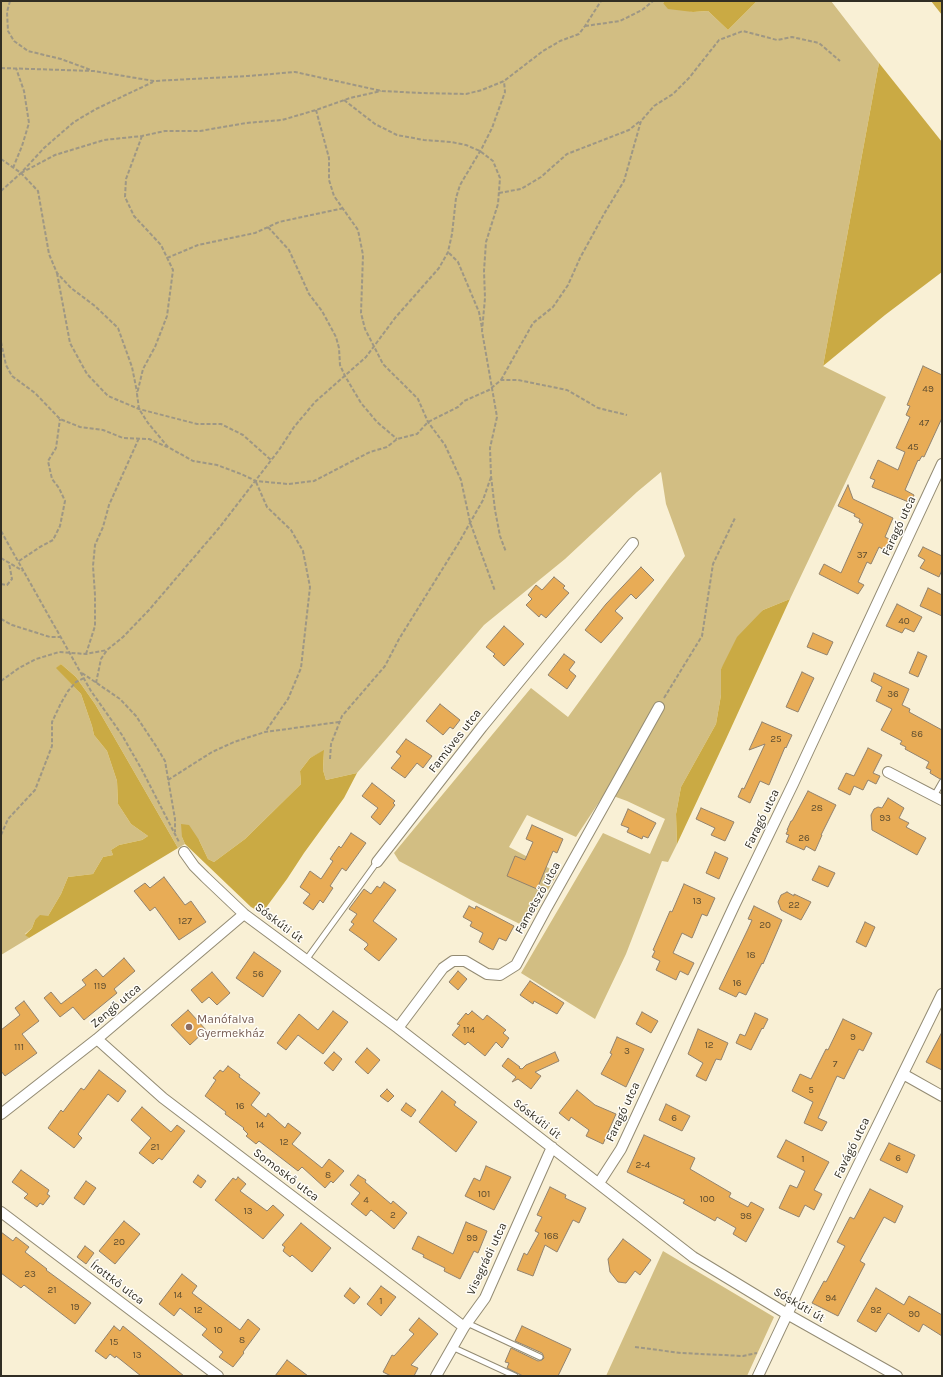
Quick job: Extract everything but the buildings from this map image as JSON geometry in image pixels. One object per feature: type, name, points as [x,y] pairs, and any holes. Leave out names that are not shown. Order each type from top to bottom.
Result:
[{"type":"street","name":"Faragó utca","points":[[599,1183],[621,1149],[942,464]]},
{"type":"street","name":"Faműves utca","points":[[377,862],[482,727],[633,543]]},
{"type":"street","name":"Fametsző utca","points":[[398,1028],[443,968],[453,961],[465,961],[487,974],[500,975],[516,965],[659,707]]},
{"type":"street","points":[[888,772],[938,798]]},
{"type":"street","name":"Sóskúti út","points":[[184,852],[205,877],[244,914],[398,1028],[693,1257],[787,1314],[896,1376]]},
{"type":"street","name":"Zengő utca","points":[[1,1114],[97,1039],[244,914]]},
{"type":"street","name":"Favágó utca","points":[[758,1376],[845,1192],[942,994]]},
{"type":"street","name":"Somoskő utca","points":[[97,1039],[163,1098],[466,1325]]},
{"type":"street","points":[[903,1074],[942,1096]]},
{"type":"street","name":"Visegrádi utca","points":[[436,1376],[452,1347],[485,1298],[552,1147]]},
{"type":"street","name":"Írottkő utca","points":[[1,1212],[218,1376]]},
{"type":"lane","points":[[938,798],[942,782]]},
{"type":"lane","name":"Faműves utca","points":[[306,960],[377,862]]},
{"type":"lane","points":[[466,1325],[540,1357]]},
{"type":"lane","points":[[452,1347],[515,1376]]},
{"type":"path","points":[[10,1],[7,12],[8,31],[14,42],[28,51],[61,59],[94,71]]},
{"type":"path","points":[[1,68],[94,71],[154,81],[295,72],[382,91],[466,94],[482,90],[504,81],[543,51],[560,41],[579,34],[601,1]]},
{"type":"path","points":[[585,26],[620,21],[642,10],[653,1]]},
{"type":"path","points":[[499,193],[521,189],[541,177],[567,154],[629,130],[641,121],[654,106],[673,94],[689,78],[719,40],[743,31],[777,40],[792,37],[819,43],[840,61]]},
{"type":"path","points":[[13,168],[29,123],[24,91],[16,68]]},
{"type":"path","points":[[1,191],[21,173],[44,148],[74,122],[96,109],[154,81]]},
{"type":"path","points":[[96,683],[101,659],[107,650],[123,637],[149,610],[220,528],[256,481],[294,427],[315,402],[366,357],[395,318],[439,268],[448,252],[452,234],[456,198],[460,185],[492,128],[505,92],[504,81]]},
{"type":"path","points":[[21,173],[55,155],[104,140],[142,136],[165,131],[200,132],[246,122],[282,120],[367,93],[382,91]]},
{"type":"path","points":[[344,100],[375,124],[398,135],[466,145],[480,151],[493,161],[500,178],[498,204],[486,242],[484,271],[485,298],[482,331]]},
{"type":"path","points":[[316,110],[329,158],[330,180],[334,196],[344,208],[358,230],[363,255],[361,313],[365,329],[383,364],[418,399],[428,422],[445,445],[461,480],[470,522],[486,570],[495,590]]},
{"type":"path","points":[[1,342],[6,365],[12,376],[35,393],[60,419],[80,427],[103,430],[123,438],[149,439],[193,461],[217,465],[256,481],[288,484],[314,481],[370,452],[387,447],[397,440],[417,434],[428,422],[458,407],[464,401],[492,388],[501,380],[533,323],[553,307],[568,285],[580,258],[624,182],[641,121]]},
{"type":"path","points":[[138,394],[144,369],[155,347],[167,316],[173,270],[161,245],[134,216],[125,197],[126,179],[142,136]]},
{"type":"path","points":[[1,159],[21,173],[38,191],[49,254],[57,273],[70,343],[87,374],[108,396],[139,409],[197,424],[221,424],[243,435],[271,460]]},
{"type":"path","points":[[167,258],[198,245],[255,233],[279,222],[344,208]]},
{"type":"path","points":[[268,227],[289,250],[309,294],[322,311],[336,336],[339,348],[340,365],[361,403],[377,422],[397,440]]},
{"type":"path","points":[[448,252],[458,262],[479,312],[497,417],[490,448],[491,476],[500,536],[506,552]]},
{"type":"path","points":[[57,273],[71,288],[95,306],[118,328],[132,368],[138,394],[139,409],[168,448]]},
{"type":"path","points":[[501,380],[518,380],[567,390],[598,408],[627,415]]},
{"type":"path","points":[[18,561],[54,540],[60,526],[65,501],[59,488],[52,479],[48,461],[56,448],[60,419]]},
{"type":"path","points":[[86,654],[95,626],[93,566],[95,545],[103,527],[109,505],[138,438]]},
{"type":"path","points":[[330,759],[331,744],[342,716],[385,666],[399,639],[483,500],[491,476]]},
{"type":"path","points":[[256,481],[267,507],[291,530],[303,551],[310,587],[301,668],[288,699],[266,732]]},
{"type":"path","points":[[659,707],[702,636],[713,564],[736,518]]},
{"type":"path","points":[[1,531],[91,691],[122,735],[142,770],[184,852]]},
{"type":"path","points":[[1,558],[24,572]]},
{"type":"path","points":[[1,584],[7,585],[12,578],[9,563]]},
{"type":"path","points":[[1,619],[12,625],[50,637],[61,637]]},
{"type":"path","points":[[1,681],[19,668],[36,659],[59,652],[86,654],[107,650]]},
{"type":"path","points":[[79,670],[85,676],[120,699],[136,716],[165,761],[175,819],[175,834]]},
{"type":"path","points":[[1,835],[8,819],[35,790],[52,746],[52,722],[60,703],[76,682],[84,678]]},
{"type":"path","points":[[168,780],[212,752],[234,742],[266,732],[339,722]]},
{"type":"path","points":[[635,1347],[682,1353],[743,1356],[770,1351]]},
{"type":"shaded area","points":[[1,1],[665,1],[663,3],[693,12],[708,11],[728,30],[757,1],[831,1],[879,63],[823,366],[886,397],[790,599],[763,610],[721,669],[721,695],[716,724],[681,787],[676,814],[677,844],[668,862],[662,861],[626,954],[595,1019],[521,973],[603,833],[650,854],[665,819],[627,801],[605,793],[576,837],[527,815],[509,847],[558,873],[526,927],[471,900],[399,861],[394,853],[531,688],[568,717],[685,556],[666,504],[661,472],[637,492],[565,559],[484,625],[357,773],[326,780],[323,770],[324,751],[310,758],[300,771],[301,784],[245,839],[214,862],[208,859],[199,840],[182,837],[185,844],[178,848],[95,704],[76,677],[61,664],[57,668],[81,694],[94,735],[107,751],[117,781],[118,804],[131,824],[148,836],[142,840],[119,845],[111,850],[113,855],[103,857],[93,874],[68,877],[61,894],[48,916],[35,920],[32,928],[25,934],[29,938],[1,955]]},
{"type":"shaded area","points":[[665,1],[757,1],[728,30],[708,11],[693,12],[668,9],[663,3]]},
{"type":"shaded area","points":[[931,1],[942,1],[942,15]]},
{"type":"shaded area","points":[[879,63],[942,142],[942,272],[885,315],[823,366]]},
{"type":"shaded area","points":[[790,599],[677,844],[676,814],[681,787],[716,724],[721,695],[721,669],[737,637],[763,610]]},
{"type":"shaded area","points":[[61,664],[76,677],[95,704],[178,848],[29,938],[25,935],[32,928],[35,920],[40,915],[48,916],[61,894],[68,877],[93,874],[103,857],[113,855],[111,850],[119,845],[142,840],[148,836],[131,824],[118,804],[117,781],[107,751],[94,735],[81,694],[56,668]]},
{"type":"shaded area","points":[[324,750],[323,770],[326,780],[357,773],[344,798],[262,913],[251,907],[185,844],[182,837],[181,824],[189,825],[199,840],[208,859],[214,862],[245,839],[301,784],[300,771],[310,758]]},
{"type":"shaded area","points":[[663,1251],[774,1317],[747,1376],[606,1376]]},
{"type":"place","name":"Manófalva Gyermekház","points":[[189,1027]]}]
